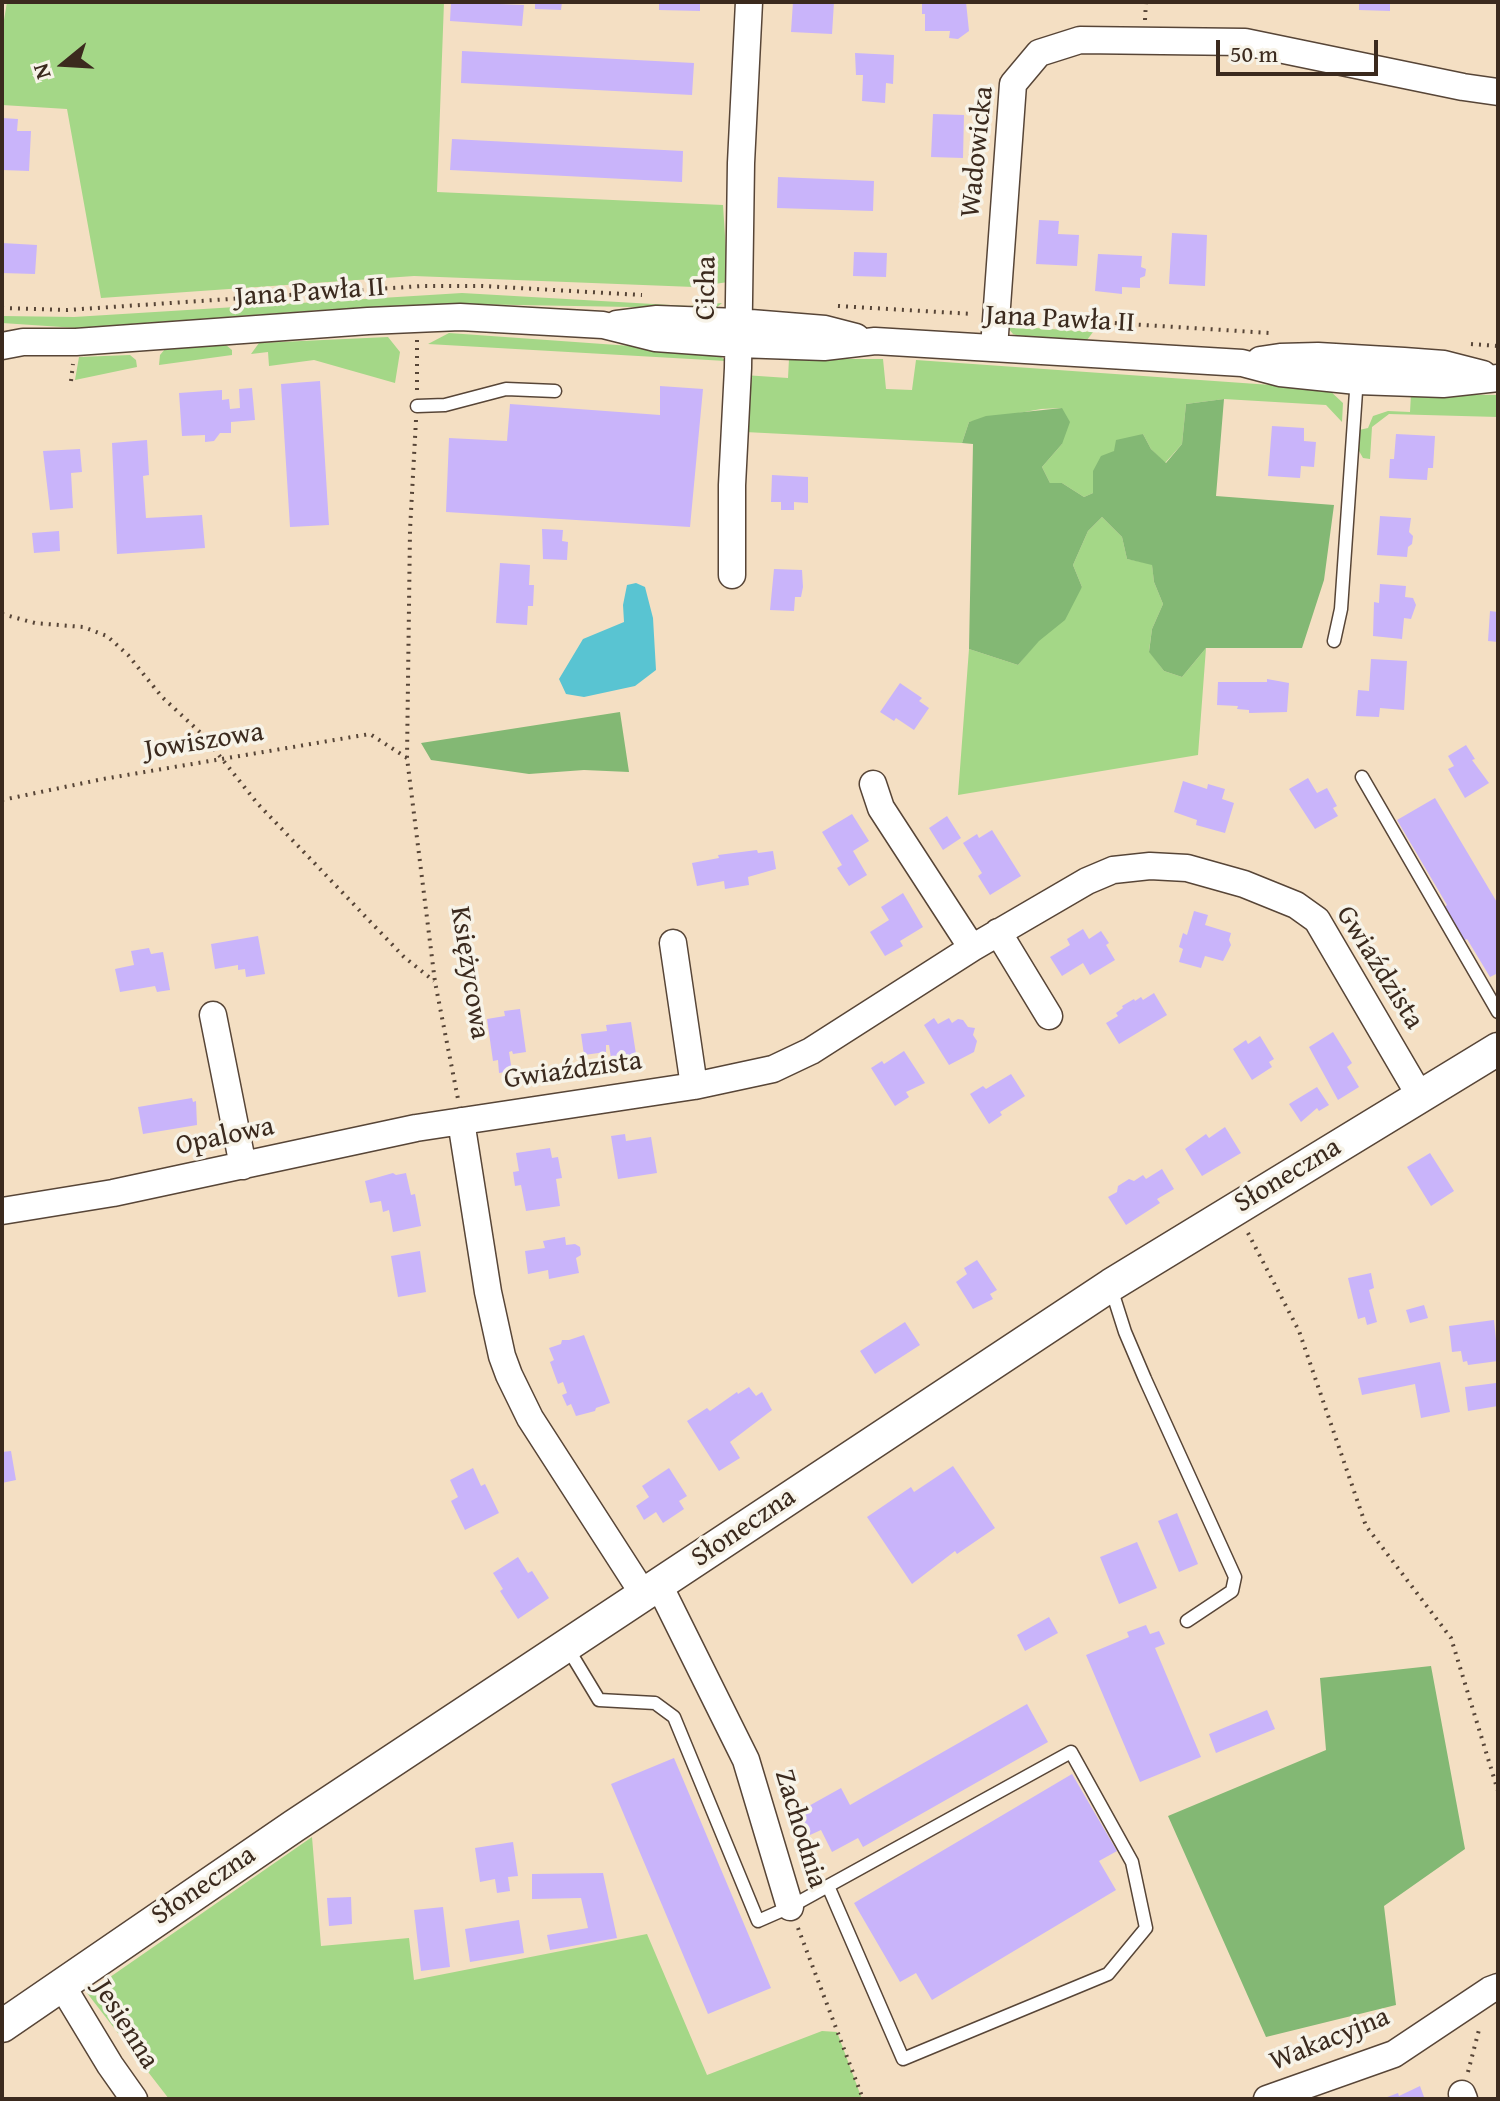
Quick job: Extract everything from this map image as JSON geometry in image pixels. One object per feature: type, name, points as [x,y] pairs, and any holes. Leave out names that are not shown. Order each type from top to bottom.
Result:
[{"type":"street","name":"Cicha","points":[[732,575],[741,163],[749,2]]},
{"type":"street","name":"Wadowicka","points":[[994,348],[1013,84],[1039,53],[1080,40],[1245,42],[1498,92]]},
{"type":"street","name":"Jana Pawła II","points":[[9,341],[89,341],[416,318],[460,317],[603,325],[657,319],[738,333],[825,329],[875,341],[1242,363],[1280,357],[1358,370],[1444,364],[1498,378]]},
{"type":"street","points":[[873,784],[881,808],[972,948]]},
{"type":"street","name":"Gwiaździsta","points":[[461,1121],[694,1086],[773,1069],[811,1051],[972,948],[1074,888],[1113,870],[1150,866],[1187,868],[1271,894],[1296,905],[1317,920],[1420,1096]]},
{"type":"street","points":[[998,932],[1049,1016]]},
{"type":"street","points":[[673,943],[694,1086]]},
{"type":"street","points":[[213,1015],[243,1166]]},
{"type":"street","name":"Słoneczna","points":[[2,2026],[294,1826],[1111,1285],[1498,1049]]},
{"type":"street","points":[[461,1121],[488,1292],[509,1375],[530,1418],[651,1590]]},
{"type":"street","name":"Opalowa","points":[[2,1211],[113,1193],[461,1121]]},
{"type":"street","name":"Zachodnia","points":[[651,1590],[746,1760],[790,1907]]},
{"type":"street","name":"Jesienna","points":[[61,1984],[134,2099]]},
{"type":"street","name":"Wakacyjna","points":[[1267,2099],[1394,2054],[1494,1988]]},
{"type":"lane","points":[[1334,641],[1341,609],[1358,370]]},
{"type":"lane","points":[[417,406],[445,405],[506,389],[555,391]]},
{"type":"lane","points":[[1362,777],[1498,1012]]},
{"type":"lane","points":[[1111,1285],[1125,1332],[1235,1577],[1232,1591],[1187,1621]]},
{"type":"lane","points":[[566,1647],[599,1700],[655,1703],[674,1717],[758,1921],[790,1907],[828,1886],[1071,1752],[1132,1862],[1146,1928],[1108,1974],[903,2059],[828,1886]]},
{"type":"path","points":[[897,310],[966,315],[977,313]]},
{"type":"path","points":[[1010,314],[1022,318],[1245,331]]},
{"type":"path","name":"Księżycowa","points":[[416,318],[417,406],[410,530],[407,758],[435,982],[461,1121]]},
{"type":"path","points":[[2,614],[35,623],[83,627],[107,636],[128,655],[162,697],[203,735],[257,803],[404,957],[435,982]]},
{"type":"path","name":"Jowiszowa","points":[[2,800],[221,758],[370,734],[407,758]]},
{"type":"path","points":[[1235,1209],[1299,1331],[1366,1526],[1451,1638],[1498,1791]]},
{"type":"path","name":"Zachodnia","points":[[790,1907],[863,2099]]},
{"type":"path","points":[[1463,2096],[1494,1988]]},
{"type":"green space","points":[[7,2],[444,2],[437,192],[723,205],[728,282],[694,287],[414,276],[101,298],[67,109],[2,105],[2,32]]},
{"type":"green space","points":[[462,293],[688,306],[722,303],[716,308],[461,304],[322,310],[77,328],[2,323],[2,316],[74,317]]},
{"type":"green space","points":[[1004,323],[1093,332],[1087,340],[1023,337],[1013,334]]},
{"type":"green space","points":[[449,333],[715,352],[726,361],[428,344]]},
{"type":"green space","points":[[388,337],[400,352],[395,383],[314,360],[269,366],[268,352],[251,354],[259,343]]},
{"type":"green space","points":[[226,345],[232,350],[232,355],[159,365],[160,355],[165,349]]},
{"type":"green space","points":[[130,355],[136,360],[137,367],[75,380],[79,357]]},
{"type":"green space","points":[[789,359],[883,359],[886,389],[912,390],[916,360],[1328,389],[1343,403],[1342,422],[1326,405],[1224,399],[1186,404],[1182,444],[1165,463],[1151,449],[1143,434],[1114,451],[1093,493],[1084,497],[1062,483],[1050,483],[1042,467],[1062,444],[1062,408],[969,422],[962,443],[745,432],[744,375],[788,378]]},
{"type":"green space","points":[[1411,394],[1498,395],[1498,417],[1389,414],[1372,427],[1370,459],[1363,458],[1359,451],[1359,430],[1368,428],[1373,416],[1388,411],[1410,412]]},
{"type":"green space","points":[[1224,399],[1216,496],[1334,505],[1324,580],[1302,648],[1206,648],[1182,677],[1164,671],[1149,652],[1152,629],[1163,604],[1154,582],[1152,565],[1127,559],[1122,537],[1102,517],[1088,531],[1073,565],[1082,587],[1065,620],[1039,641],[1018,665],[969,649],[973,444],[962,443],[969,422],[986,416],[1062,408],[1070,422],[1062,444],[1042,467],[1050,483],[1062,483],[1084,497],[1093,493],[1093,471],[1101,456],[1114,451],[1116,440],[1143,434],[1151,449],[1166,463],[1182,444],[1186,404]]},
{"type":"green space","points":[[1102,517],[1122,537],[1127,559],[1152,564],[1154,582],[1163,604],[1152,629],[1149,651],[1164,671],[1182,677],[1206,648],[1198,755],[958,795],[969,649],[1018,665],[1082,587],[1073,565],[1088,531]]},
{"type":"green space","points":[[620,712],[629,772],[584,770],[529,774],[431,760],[421,743]]},
{"type":"green space","points":[[1431,1666],[1465,1849],[1384,1906],[1396,2005],[1266,2037],[1168,1816],[1326,1750],[1320,1678]]},
{"type":"green space","points":[[312,1837],[321,1946],[409,1938],[414,1980],[647,1934],[707,2075],[822,2031],[837,2032],[862,2099],[169,2099],[87,1993]]},
{"type":"water","points":[[636,583],[645,587],[653,618],[656,670],[635,686],[584,697],[566,694],[559,679],[583,639],[624,622],[627,585]]},
{"type":"building","points":[[451,2],[524,5],[522,26],[450,21]]},
{"type":"building","points":[[535,2],[562,2],[561,10],[535,9]]},
{"type":"building","points":[[659,2],[700,2],[700,11],[659,10]]},
{"type":"building","points":[[793,2],[834,2],[832,34],[791,32]]},
{"type":"building","points":[[922,2],[966,2],[969,31],[958,39],[949,38],[950,31],[925,31]]},
{"type":"building","points":[[1359,2],[1390,2],[1390,11],[1359,10]]},
{"type":"building","points":[[462,51],[694,63],[692,95],[461,83]]},
{"type":"building","points":[[855,53],[894,55],[893,84],[886,83],[885,103],[862,101],[863,75],[856,75]]},
{"type":"building","points":[[933,114],[964,115],[963,158],[931,157]]},
{"type":"building","points":[[2,118],[18,119],[17,131],[31,131],[29,171],[2,170]]},
{"type":"building","points":[[452,139],[683,151],[682,182],[450,170]]},
{"type":"building","points":[[778,177],[874,181],[873,211],[777,208]]},
{"type":"building","points":[[1039,220],[1059,221],[1058,234],[1079,235],[1077,266],[1036,264]]},
{"type":"building","points":[[1172,233],[1207,235],[1205,286],[1169,284]]},
{"type":"building","points":[[2,243],[37,245],[35,274],[2,273]]},
{"type":"building","points":[[854,252],[887,253],[886,277],[853,276]]},
{"type":"building","points":[[1098,254],[1142,256],[1141,267],[1146,269],[1145,276],[1140,278],[1140,288],[1122,287],[1122,294],[1095,291]]},
{"type":"building","points":[[320,381],[329,525],[290,527],[281,384]]},
{"type":"building","points":[[660,386],[703,389],[690,527],[446,512],[449,438],[507,441],[510,404],[660,415]]},
{"type":"building","points":[[252,388],[255,420],[231,422],[231,433],[220,433],[214,441],[205,442],[205,435],[182,436],[179,393],[222,390],[222,400],[229,399],[230,409],[240,408],[239,389]]},
{"type":"building","points":[[1272,426],[1304,428],[1304,441],[1316,442],[1314,467],[1301,466],[1300,478],[1268,476]]},
{"type":"building","points":[[1396,434],[1435,436],[1433,468],[1428,468],[1427,480],[1389,478]]},
{"type":"building","points":[[147,440],[149,475],[143,476],[146,518],[202,515],[205,548],[117,554],[112,443]]},
{"type":"building","points":[[80,449],[82,472],[71,473],[73,508],[50,510],[43,451]]},
{"type":"building","points":[[772,475],[808,477],[808,503],[794,502],[794,510],[781,510],[781,502],[771,502]]},
{"type":"building","points":[[1380,516],[1411,518],[1409,532],[1413,536],[1407,557],[1377,555]]},
{"type":"building","points":[[542,529],[563,530],[562,541],[568,542],[567,560],[543,559]]},
{"type":"building","points":[[59,531],[60,551],[34,553],[32,533]]},
{"type":"building","points":[[500,563],[530,565],[529,585],[534,585],[533,606],[528,606],[527,625],[496,623]]},
{"type":"building","points":[[774,569],[802,570],[803,587],[801,597],[795,597],[794,611],[770,610]]},
{"type":"building","points":[[1380,584],[1406,586],[1405,597],[1413,598],[1416,605],[1411,619],[1404,618],[1402,639],[1373,636],[1374,602],[1379,603]]},
{"type":"building","points":[[1490,611],[1498,612],[1498,642],[1488,641]]},
{"type":"building","points":[[1371,659],[1407,661],[1404,710],[1380,708],[1379,717],[1356,716],[1358,690],[1369,691]]},
{"type":"building","points":[[1267,679],[1289,683],[1287,712],[1249,713],[1249,710],[1237,709],[1238,706],[1217,705],[1218,682],[1267,682]]},
{"type":"building","points":[[900,683],[922,698],[919,701],[929,708],[914,730],[880,712]]},
{"type":"building","points":[[1466,745],[1475,759],[1472,760],[1489,783],[1465,798],[1448,769],[1454,766],[1448,756]]},
{"type":"building","points":[[1308,778],[1317,793],[1327,788],[1337,806],[1333,808],[1338,816],[1315,829],[1289,789]]},
{"type":"building","points":[[1183,781],[1207,789],[1208,784],[1225,789],[1222,799],[1234,803],[1225,833],[1196,825],[1197,820],[1174,812]]},
{"type":"building","points":[[1435,798],[1498,904],[1498,973],[1490,977],[1443,908],[1447,905],[1397,820]]},
{"type":"building","points":[[852,814],[869,841],[853,851],[867,875],[849,886],[837,868],[842,865],[822,832]]},
{"type":"building","points":[[947,816],[961,838],[943,850],[929,828]]},
{"type":"building","points":[[992,830],[1021,876],[990,895],[978,876],[982,873],[963,843],[977,834],[979,838]]},
{"type":"building","points":[[757,850],[758,853],[773,851],[776,869],[748,877],[749,885],[725,889],[724,881],[697,886],[692,863],[719,858],[718,855]]},
{"type":"building","points":[[903,893],[923,927],[900,941],[903,946],[885,956],[870,932],[889,920],[881,907]]},
{"type":"building","points":[[1194,911],[1208,915],[1205,925],[1231,933],[1231,945],[1223,961],[1205,956],[1201,968],[1179,962],[1183,933],[1187,935]]},
{"type":"building","points":[[1083,929],[1089,939],[1101,931],[1115,960],[1090,975],[1083,963],[1062,976],[1050,957],[1070,945],[1067,939]]},
{"type":"building","points":[[258,936],[265,974],[246,977],[245,969],[238,970],[238,965],[215,969],[211,944]]},
{"type":"building","points":[[149,948],[151,954],[163,952],[170,990],[157,992],[155,986],[120,992],[115,969],[134,965],[131,951]]},
{"type":"building","points":[[1154,993],[1167,1015],[1119,1044],[1106,1023],[1118,1016],[1116,1013],[1122,1006]]},
{"type":"building","points":[[520,1009],[526,1052],[509,1052],[512,1071],[499,1073],[498,1060],[493,1061],[487,1019],[505,1016],[504,1011]]},
{"type":"building","points":[[934,1018],[938,1024],[949,1018],[952,1023],[963,1020],[968,1027],[975,1028],[973,1035],[977,1041],[974,1052],[949,1065],[924,1025]]},
{"type":"building","points":[[631,1022],[636,1054],[611,1058],[609,1045],[606,1045],[606,1052],[584,1055],[581,1034],[607,1031],[606,1025]]},
{"type":"building","points":[[1333,1032],[1352,1063],[1347,1067],[1359,1087],[1338,1100],[1309,1047]]},
{"type":"building","points":[[1260,1036],[1274,1059],[1269,1062],[1272,1067],[1252,1080],[1233,1049],[1246,1040],[1248,1044]]},
{"type":"building","points":[[904,1051],[925,1083],[906,1092],[909,1097],[895,1106],[871,1068]]},
{"type":"building","points":[[1011,1074],[1025,1096],[1000,1112],[1002,1115],[989,1124],[970,1094],[983,1086],[986,1089]]},
{"type":"building","points":[[1317,1087],[1329,1105],[1319,1111],[1317,1108],[1301,1122],[1289,1104]]},
{"type":"building","points":[[192,1098],[193,1102],[196,1101],[197,1125],[143,1134],[138,1107]]},
{"type":"building","points":[[1225,1127],[1241,1153],[1202,1176],[1185,1149],[1206,1134],[1209,1138]]},
{"type":"building","points":[[625,1134],[626,1141],[651,1137],[657,1173],[618,1179],[611,1136]]},
{"type":"building","points":[[550,1148],[552,1158],[558,1157],[562,1178],[556,1179],[560,1206],[526,1211],[521,1185],[515,1186],[513,1172],[519,1171],[516,1153]]},
{"type":"building","points":[[1430,1153],[1454,1191],[1431,1206],[1407,1167]]},
{"type":"building","points":[[1162,1169],[1174,1189],[1157,1199],[1160,1203],[1126,1225],[1108,1197],[1129,1179],[1134,1181],[1143,1175],[1146,1179]]},
{"type":"building","points":[[393,1173],[406,1173],[411,1195],[415,1194],[421,1226],[393,1232],[389,1210],[383,1212],[381,1201],[370,1203],[365,1181]]},
{"type":"building","points":[[565,1237],[566,1245],[580,1247],[581,1255],[576,1258],[579,1273],[549,1279],[548,1270],[528,1274],[525,1251],[545,1248],[543,1241]]},
{"type":"building","points":[[420,1251],[426,1292],[398,1297],[391,1256]]},
{"type":"building","points":[[977,1260],[997,1290],[990,1294],[993,1299],[973,1309],[956,1282],[967,1274],[964,1268]]},
{"type":"building","points":[[1371,1273],[1374,1288],[1369,1290],[1377,1322],[1367,1325],[1365,1317],[1358,1319],[1348,1278]]},
{"type":"building","points":[[1424,1305],[1428,1318],[1410,1323],[1406,1310]]},
{"type":"building","points":[[1494,1320],[1498,1361],[1468,1365],[1467,1361],[1463,1362],[1461,1351],[1452,1352],[1449,1326]]},
{"type":"building","points":[[905,1322],[920,1345],[875,1374],[860,1351]]},
{"type":"building","points":[[584,1335],[610,1403],[576,1416],[571,1404],[567,1406],[562,1395],[567,1393],[563,1382],[558,1384],[550,1362],[554,1360],[549,1348],[561,1344],[562,1340]]},
{"type":"building","points":[[1440,1362],[1450,1412],[1421,1418],[1415,1384],[1362,1395],[1358,1378]]},
{"type":"building","points":[[1496,1383],[1498,1406],[1468,1411],[1465,1387]]},
{"type":"building","points":[[749,1387],[756,1396],[762,1392],[772,1410],[730,1442],[740,1458],[719,1471],[687,1421]]},
{"type":"building","points":[[11,1451],[16,1480],[2,1483],[2,1452]]},
{"type":"building","points":[[953,1466],[995,1528],[957,1554],[955,1551],[912,1584],[867,1517],[911,1487],[914,1492]]},
{"type":"building","points":[[473,1468],[499,1513],[465,1530],[451,1501],[458,1497],[450,1480]]},
{"type":"building","points":[[669,1468],[687,1496],[679,1501],[684,1509],[663,1523],[656,1512],[644,1520],[636,1506],[649,1497],[642,1486]]},
{"type":"building","points":[[1177,1513],[1198,1564],[1179,1572],[1158,1521]]},
{"type":"building","points":[[1137,1542],[1157,1588],[1119,1604],[1100,1557]]},
{"type":"building","points":[[518,1557],[528,1573],[532,1571],[549,1598],[518,1619],[500,1591],[503,1589],[493,1573]]},
{"type":"building","points":[[1049,1617],[1058,1633],[1025,1651],[1017,1635]]},
{"type":"building","points":[[1146,1625],[1150,1634],[1159,1631],[1165,1644],[1155,1648],[1201,1757],[1140,1782],[1086,1655],[1129,1637],[1127,1632]]},
{"type":"building","points":[[1027,1704],[1048,1742],[863,1847],[858,1838],[832,1852],[821,1830],[810,1835],[798,1812],[841,1788],[850,1805]]},
{"type":"building","points":[[1267,1710],[1275,1729],[1216,1753],[1209,1734]]},
{"type":"building","points":[[674,1758],[771,1988],[708,2014],[611,1784]]},
{"type":"building","points":[[1072,1774],[1117,1851],[1099,1861],[1116,1890],[932,2000],[916,1973],[900,1982],[854,1903]]},
{"type":"building","points":[[513,1842],[518,1876],[508,1877],[510,1891],[497,1893],[495,1879],[480,1882],[475,1848]]},
{"type":"building","points":[[603,1873],[617,1938],[550,1950],[547,1935],[588,1928],[581,1898],[532,1899],[532,1874]]},
{"type":"building","points":[[351,1897],[352,1924],[329,1926],[327,1898]]},
{"type":"building","points":[[443,1907],[450,1967],[421,1971],[414,1910]]},
{"type":"building","points":[[519,1920],[524,1953],[470,1962],[465,1929]]},
{"type":"building","points":[[1420,2086],[1423,2099],[1382,2099],[1398,2093],[1399,2096]]}]
